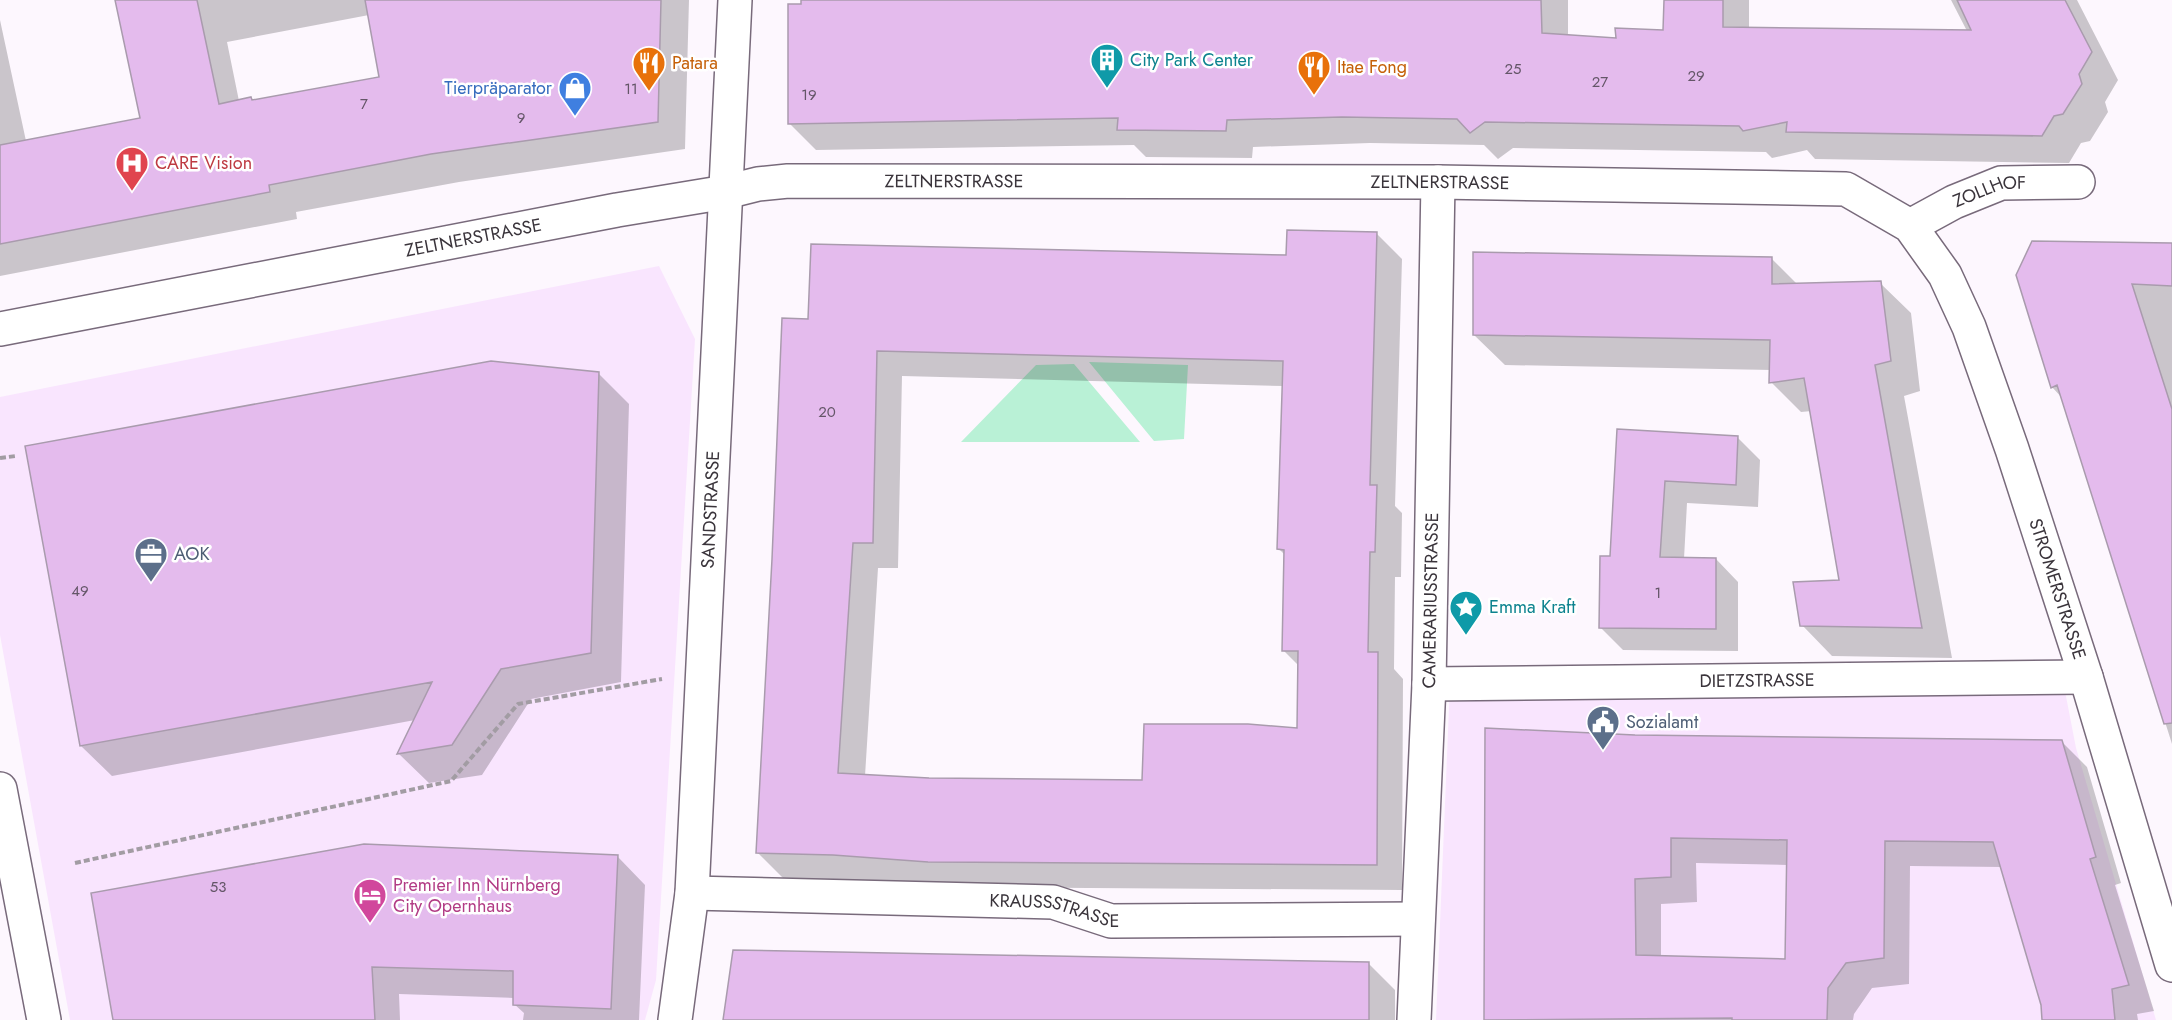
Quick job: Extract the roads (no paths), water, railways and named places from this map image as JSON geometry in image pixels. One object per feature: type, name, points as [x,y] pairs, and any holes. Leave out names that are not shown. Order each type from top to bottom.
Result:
[{"type":"street","name":"SANDSTRASSE","points":[[675,1020],[692,893],[735,0]]},
{"type":"street","name":"ZELTNERSTRASSE","points":[[0,329],[617,210],[726,192],[758,184],[826,179],[1438,182],[1846,189],[1910,226]]},
{"type":"street","name":"CAMERARIUSSTRASSE","points":[[1414,1020],[1430,684],[1438,182]]},
{"type":"street","name":"ZOLLHOF","points":[[1910,226],[1954,201],[2001,183],[2078,182]]},
{"type":"street","name":"STROMERSTRASSE","points":[[1910,226],[1945,275],[1969,327],[2086,677],[2172,965]]},
{"type":"street","name":"DIETZSTRASSE","points":[[1430,684],[2086,677]]},
{"type":"street","points":[[0,789],[44,1020]]},
{"type":"street","name":"KRAUSSSTRASSE","points":[[692,893],[1053,902],[1112,921],[1418,919]]},
{"type":"place","name":"City Park Center","points":[[1107,89]]},
{"type":"place","name":"Patara","points":[[649,92]]},
{"type":"place","name":"Itae Fong","points":[[1314,96]]},
{"type":"place","name":"Tierpräparator","points":[[575,117]]},
{"type":"place","name":"CARE Vision","points":[[132,192]]},
{"type":"place","name":"AOK","points":[[151,583]]},
{"type":"place","name":"Emma Kraft","points":[[1466,636]]},
{"type":"place","name":"Sozialamt","points":[[1603,751]]},
{"type":"place","name":"Premier Inn Nürnberg City Opernhaus","points":[[370,924]]}]
